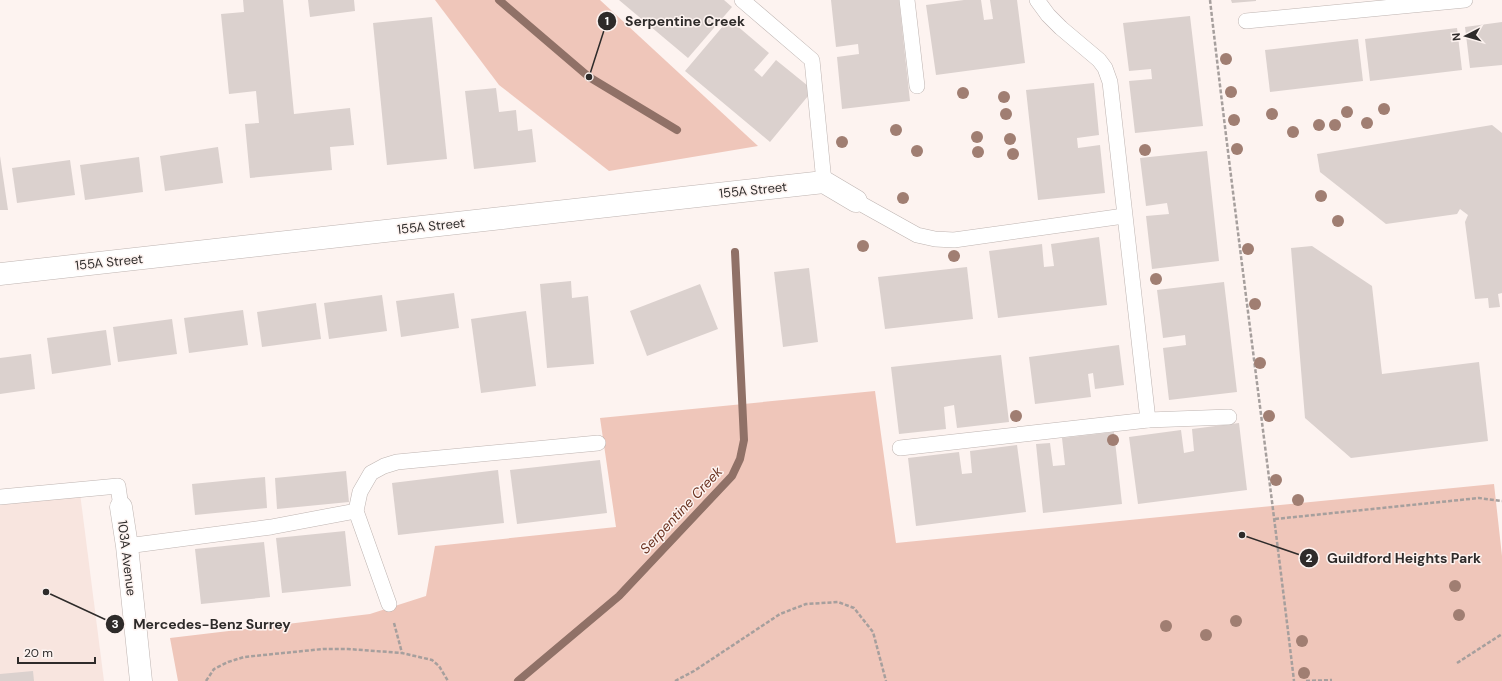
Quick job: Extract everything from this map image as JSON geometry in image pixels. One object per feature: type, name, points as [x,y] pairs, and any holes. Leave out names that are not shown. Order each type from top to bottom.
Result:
[{"type":"street","points":[[824,182],[856,201]]},
{"type":"street","name":"155A Street","points":[[0,274],[824,182]]},
{"type":"street","name":"103A Avenue","points":[[121,507],[127,546],[141,681]]},
{"type":"lane","points":[[742,0],[812,60],[824,182]]},
{"type":"lane","points":[[907,0],[917,86]]},
{"type":"lane","points":[[1036,0],[1061,28],[1099,60],[1105,68],[1110,82],[1148,420]]},
{"type":"lane","points":[[1246,21],[1368,4],[1465,0]]},
{"type":"lane","points":[[856,201],[917,234],[934,239],[954,240],[1124,216]]},
{"type":"lane","points":[[900,448],[1148,420],[1230,418]]},
{"type":"lane","points":[[389,604],[356,511],[360,492],[371,473],[384,466],[397,462],[598,443]]},
{"type":"lane","points":[[0,497],[118,486],[121,507]]},
{"type":"lane","points":[[127,546],[271,527],[356,511]]},
{"type":"path","points":[[1210,0],[1294,681]]},
{"type":"path","points":[[1275,519],[1479,498],[1502,501]]},
{"type":"path","points":[[675,681],[694,671],[780,614],[806,604],[838,602],[854,608],[873,632],[886,681]]},
{"type":"path","points":[[389,604],[402,653]]},
{"type":"path","points":[[1457,663],[1502,634]]},
{"type":"path","points":[[206,681],[214,669],[228,662],[244,657],[323,649],[348,649],[402,653],[432,660],[439,666],[448,681]]},
{"type":"path","points":[[1306,681],[1332,680]]},
{"type":"shaded area","points":[[435,0],[600,0],[758,146],[609,171],[499,85]]},
{"type":"shaded area","points":[[875,391],[896,543],[1494,484],[1502,556],[1502,681],[178,681],[170,638],[370,614],[426,596],[435,546],[616,527],[600,418]]},
{"type":"shaded area","points":[[80,493],[104,681],[0,681],[0,503]]},
{"type":"building","points":[[243,0],[283,0],[294,114],[350,108],[354,145],[330,147],[332,170],[250,178],[245,124],[259,123],[256,91],[229,94],[221,14],[244,12]]},
{"type":"building","points":[[308,0],[354,0],[355,11],[310,17]]},
{"type":"building","points":[[619,0],[724,0],[732,7],[688,58]]},
{"type":"building","points":[[831,0],[899,0],[910,101],[842,109],[837,57],[859,54],[858,44],[836,47]]},
{"type":"building","points":[[964,0],[981,0],[984,20],[993,19],[990,0],[1017,0],[1025,63],[936,75],[926,5]]},
{"type":"building","points":[[1231,0],[1256,0],[1256,1],[1232,3]]},
{"type":"building","points":[[1190,16],[1203,126],[1135,133],[1129,81],[1152,79],[1151,69],[1129,71],[1123,23]]},
{"type":"building","points":[[432,17],[447,159],[387,165],[373,23]]},
{"type":"building","points":[[729,19],[769,53],[754,70],[762,77],[776,60],[813,90],[770,142],[685,71]]},
{"type":"building","points":[[1502,22],[1502,65],[1470,68],[1465,27]]},
{"type":"building","points":[[1457,28],[1462,70],[1370,81],[1365,39]]},
{"type":"building","points":[[1358,39],[1363,81],[1270,92],[1265,50]]},
{"type":"building","points":[[1094,83],[1099,135],[1077,138],[1078,148],[1100,145],[1105,193],[1038,200],[1026,90]]},
{"type":"building","points":[[496,88],[499,112],[516,110],[518,131],[532,129],[536,162],[474,169],[465,91]]},
{"type":"building","points":[[1492,125],[1502,133],[1502,293],[1498,294],[1500,307],[1489,308],[1488,298],[1475,299],[1465,222],[1468,215],[1460,209],[1457,214],[1386,224],[1320,172],[1317,154]]},
{"type":"building","points":[[218,147],[223,183],[165,191],[160,156]]},
{"type":"building","points":[[1207,151],[1219,261],[1152,269],[1146,216],[1169,214],[1167,203],[1146,206],[1140,158]]},
{"type":"building","points":[[0,156],[8,210],[0,210]]},
{"type":"building","points":[[139,157],[143,192],[85,200],[80,165]]},
{"type":"building","points":[[70,160],[75,195],[17,203],[12,168]]},
{"type":"building","points":[[1099,237],[1107,305],[998,318],[989,251],[1042,244],[1044,267],[1054,266],[1051,244]]},
{"type":"building","points":[[1312,246],[1372,286],[1382,374],[1479,362],[1488,441],[1351,458],[1305,418],[1291,248]]},
{"type":"building","points":[[967,267],[973,319],[885,329],[878,277]]},
{"type":"building","points":[[809,268],[818,342],[783,347],[774,272]]},
{"type":"building","points":[[571,281],[572,298],[588,296],[594,364],[547,368],[540,284]]},
{"type":"building","points":[[1224,282],[1237,392],[1169,400],[1163,348],[1186,345],[1185,335],[1163,338],[1157,290]]},
{"type":"building","points":[[700,284],[718,329],[647,356],[630,311]]},
{"type":"building","points":[[454,293],[459,328],[401,337],[396,301]]},
{"type":"building","points":[[382,295],[387,331],[329,339],[324,303]]},
{"type":"building","points":[[316,303],[321,339],[262,347],[257,312]]},
{"type":"building","points":[[243,310],[248,345],[189,353],[184,318]]},
{"type":"building","points":[[526,311],[536,386],[481,393],[471,319]]},
{"type":"building","points":[[172,319],[177,354],[118,362],[113,327]]},
{"type":"building","points":[[106,330],[111,365],[52,374],[47,338]]},
{"type":"building","points":[[1119,345],[1124,385],[1095,389],[1093,373],[1088,374],[1091,397],[1035,404],[1029,357]]},
{"type":"building","points":[[31,354],[35,389],[0,394],[0,358]]},
{"type":"building","points":[[1001,355],[1009,422],[957,428],[954,405],[944,407],[946,429],[899,434],[891,367]]},
{"type":"building","points":[[1239,423],[1247,490],[1138,504],[1129,437],[1181,430],[1184,453],[1194,451],[1192,429]]},
{"type":"building","points":[[1114,432],[1122,504],[1043,513],[1036,444],[1050,443],[1053,466],[1065,465],[1062,438]]},
{"type":"building","points":[[1017,445],[1026,512],[916,526],[908,458],[959,452],[962,474],[972,473],[970,451]]},
{"type":"building","points":[[600,460],[607,513],[517,524],[510,470]]},
{"type":"building","points":[[498,470],[504,523],[398,535],[392,483]]},
{"type":"building","points":[[346,471],[349,502],[277,509],[275,478]]},
{"type":"building","points":[[265,477],[267,508],[195,515],[192,484]]},
{"type":"building","points":[[345,531],[351,586],[282,593],[276,538]]},
{"type":"building","points":[[264,542],[270,597],[201,604],[195,549]]},
{"type":"building","points":[[33,671],[34,681],[0,681],[0,674]]},
{"type":"waterway","name":"Serpentine Creek","points":[[499,0],[589,77],[677,130]]},
{"type":"waterway","name":"Serpentine Creek","points":[[518,681],[619,596],[732,476],[740,459],[744,440],[735,252]]},
{"type":"place","name":"Serpentine Creek","points":[[589,77]]},
{"type":"place","name":"Guildford Heights Park","points":[[1242,535]]},
{"type":"place","name":"Mercedes-Benz Surrey","points":[[46,592]]}]
